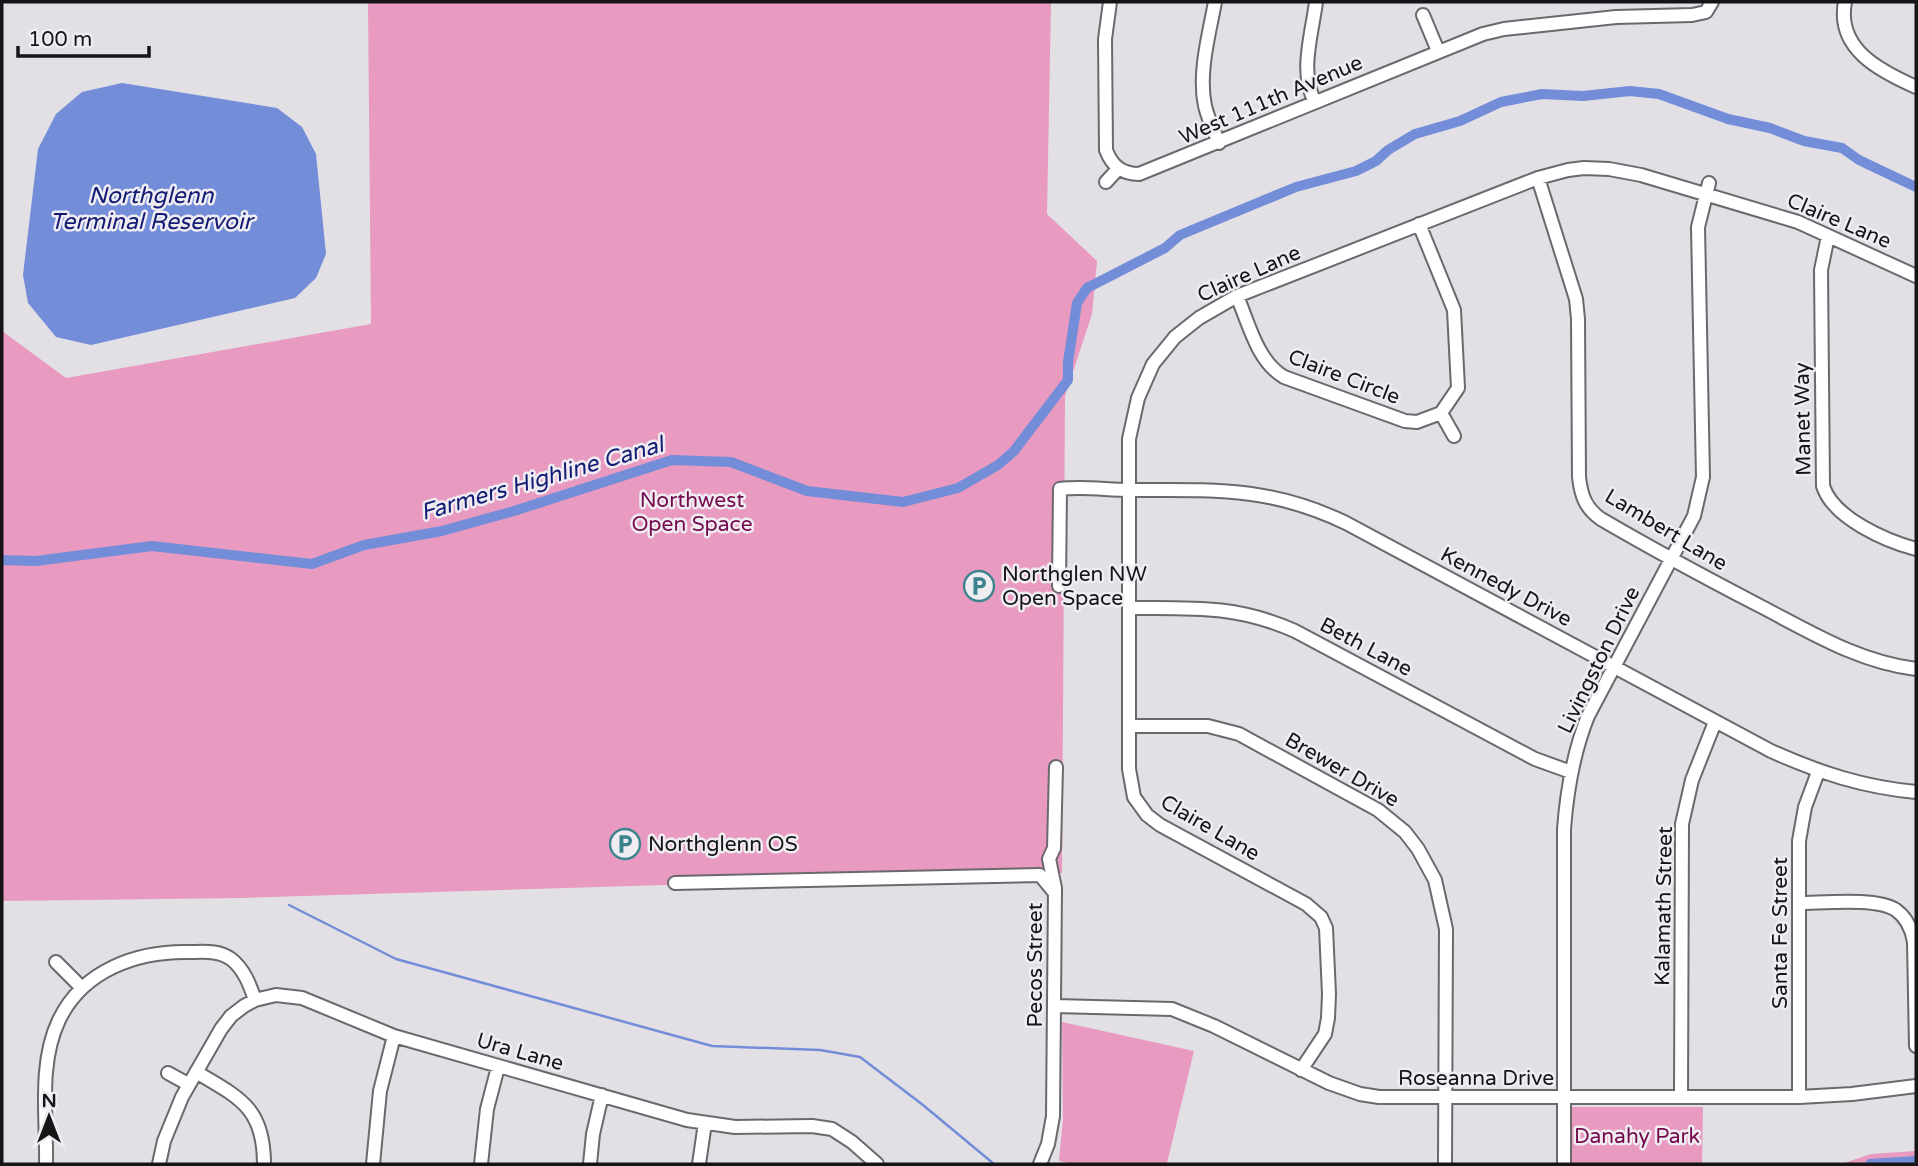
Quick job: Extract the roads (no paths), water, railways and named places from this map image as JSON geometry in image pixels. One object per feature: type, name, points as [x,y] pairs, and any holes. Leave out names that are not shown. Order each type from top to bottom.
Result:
[{"type":"street","points":[[1106,182],[1118,169],[1109,159],[1105,145],[1105,39],[1110,2]]},
{"type":"street","points":[[1214,2],[1204,67],[1204,88],[1208,114],[1219,143]]},
{"type":"street","points":[[1315,102],[1307,82],[1316,2]]},
{"type":"street","points":[[1845,2],[1845,27],[1850,40],[1863,56],[1877,69],[1916,87]]},
{"type":"street","name":"West 111th Avenue","points":[[1118,169],[1139,174],[1483,34],[1504,29],[1616,17],[1692,15],[1709,7]]},
{"type":"street","points":[[1423,15],[1438,51]]},
{"type":"street","name":"Claire Lane","points":[[1301,1070],[1321,1042],[1328,1018],[1328,934],[1321,917],[1306,904],[1160,825],[1147,815],[1134,797],[1131,786],[1131,425],[1138,398],[1153,364],[1182,330],[1237,296],[1538,178],[1569,170],[1609,169],[1708,189],[1782,216],[1916,276]]},
{"type":"street","name":"Lambert Lane","points":[[1538,178],[1576,299],[1579,477],[1582,497],[1595,516],[1670,559],[1848,651],[1883,663],[1916,669]]},
{"type":"street","name":"Livingston Drive","points":[[1564,1164],[1563,829],[1571,772],[1588,716],[1694,516],[1703,477],[1698,227],[1708,189]]},
{"type":"street","points":[[1419,224],[1454,310],[1458,388],[1441,413],[1454,436]]},
{"type":"street","name":"Manet Way","points":[[1828,236],[1821,270],[1823,486],[1828,499],[1839,511],[1869,529],[1916,550]]},
{"type":"street","name":"Claire Circle","points":[[1237,296],[1261,355],[1271,370],[1405,421],[1417,422],[1441,413]]},
{"type":"street","name":"Kennedy Drive","points":[[1059,586],[1060,489],[1248,492],[1301,504],[1346,523],[1771,751],[1818,772],[1869,786],[1916,792]]},
{"type":"street","name":"Beth Lane","points":[[1129,608],[1212,609],[1262,618],[1295,631],[1535,759],[1571,772]]},
{"type":"street","name":"Kalamath Street","points":[[1681,1097],[1682,824],[1692,779],[1715,722]]},
{"type":"street","name":"Brewer Drive","points":[[1129,726],[1208,726],[1228,730],[1362,800],[1405,832],[1431,871],[1445,919],[1447,1098],[1444,1164]]},
{"type":"street","name":"Pecos Street","points":[[1040,1164],[1048,1144],[1053,1116],[1055,891],[1049,859],[1054,848],[1056,767]]},
{"type":"street","name":"Santa Fe Street","points":[[1799,1097],[1801,824],[1818,772]]},
{"type":"street","points":[[675,883],[1040,875],[1055,891]]},
{"type":"street","points":[[1799,903],[1873,904],[1895,909],[1904,918],[1912,930],[1914,942],[1916,1046]]},
{"type":"street","points":[[46,1164],[48,1053],[58,1022],[69,1003],[82,988],[111,968],[141,956],[166,952],[210,952],[223,955],[236,964],[256,1000],[231,1016],[188,1084],[175,1112],[159,1164]]},
{"type":"street","points":[[55,962],[82,988]]},
{"type":"street","name":"Ura Lane","points":[[256,1000],[276,995],[302,998],[394,1036],[705,1123],[735,1127],[812,1126],[832,1129],[877,1164]]},
{"type":"street","name":"Roseanna Drive","points":[[1055,1006],[1172,1009],[1214,1026],[1329,1083],[1360,1094],[1388,1098],[1799,1097],[1916,1086]]},
{"type":"street","points":[[373,1164],[380,1091],[394,1036]]},
{"type":"street","points":[[481,1164],[487,1109],[498,1067]]},
{"type":"street","points":[[196,1072],[234,1095],[251,1112],[261,1131],[264,1164]]},
{"type":"street","points":[[167,1073],[188,1084]]},
{"type":"street","points":[[590,1164],[593,1134],[602,1095]]},
{"type":"street","points":[[699,1164],[705,1123]]},
{"type":"water","name":"Northglenn Terminal Reservoir","points":[[122,83],[277,108],[302,127],[316,154],[326,254],[316,278],[295,298],[91,345],[56,337],[28,303],[23,275],[38,149],[56,114],[82,92]]},
{"type":"waterway","name":"Farmers Highline Canal","points":[[2,560],[36,561],[152,546],[312,564],[364,545],[442,531],[514,511],[672,460],[731,462],[807,491],[903,502],[958,488],[998,465],[1014,451],[1068,380],[1077,303],[1087,288],[1165,248],[1180,235],[1296,187],[1356,171],[1376,161],[1388,150],[1415,134],[1460,121],[1501,102],[1542,94],[1583,96],[1630,91],[1659,94],[1728,119],[1770,128],[1804,141],[1842,148],[1859,160],[1916,187]]},
{"type":"waterway","points":[[289,905],[396,959],[712,1046],[820,1050],[860,1057],[994,1164]]},
{"type":"waterway","points":[[1870,1164],[1916,1161]]},
{"type":"place","name":"Northglen NW Open Space","points":[[979,586]]},
{"type":"place","name":"Northglenn OS","points":[[625,844]]},
{"type":"park label","name":"Northwest Open Space","points":[[692,512]]},
{"type":"park label","name":"Danahy Park","points":[[1637,1136]]}]
